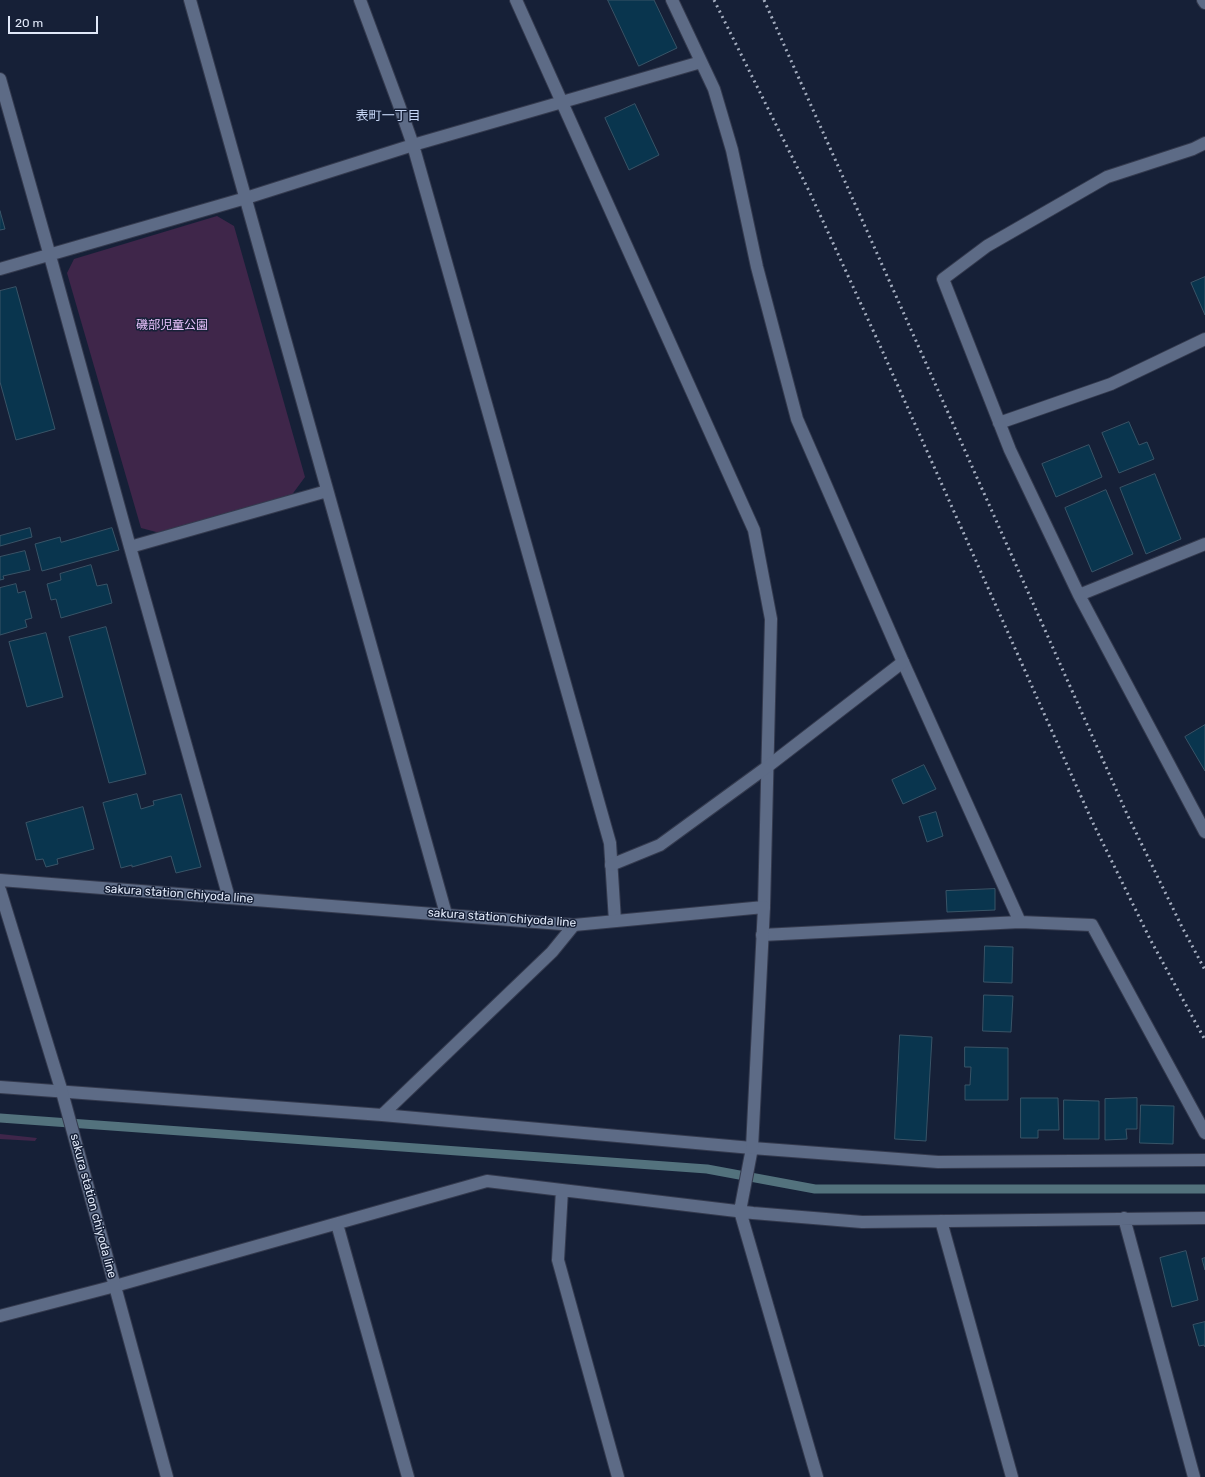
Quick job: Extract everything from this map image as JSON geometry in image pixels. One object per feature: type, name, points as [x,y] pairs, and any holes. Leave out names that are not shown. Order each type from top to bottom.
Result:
[{"type":"street","points":[[190,0],[446,914]]},
{"type":"street","points":[[360,0],[400,105],[413,145],[608,835],[610,843],[615,921]]},
{"type":"street","points":[[516,0],[754,530],[771,619],[764,907],[752,1148],[740,1211],[817,1477]]},
{"type":"street","points":[[672,0],[714,89],[732,150],[757,267],[797,419],[903,662],[1020,922]]},
{"type":"street","points":[[1203,0],[1205,4]]},
{"type":"street","points":[[0,269],[50,256],[246,198],[413,145],[701,62]]},
{"type":"street","points":[[0,79],[229,898]]},
{"type":"street","points":[[1205,143],[1193,149],[1107,177],[987,246],[943,279],[1010,450],[1079,595],[1205,832]]},
{"type":"street","points":[[999,423],[1111,384],[1205,339]]},
{"type":"street","points":[[130,547],[327,491]]},
{"type":"street","points":[[1079,595],[1205,544]]},
{"type":"street","points":[[611,865],[660,845],[767,767],[903,662]]},
{"type":"street","name":"sakura station chiyoda line","points":[[0,880],[574,925],[764,907]]},
{"type":"street","name":"sakura station chiyoda line","points":[[0,890],[62,1092],[167,1477]]},
{"type":"street","points":[[762,935],[1020,922],[1092,925],[1205,1133]]},
{"type":"street","points":[[382,1115],[552,952],[574,925]]},
{"type":"street","points":[[0,1087],[382,1115],[752,1148],[938,1162],[1205,1160]]},
{"type":"street","points":[[0,1316],[115,1286],[487,1181],[740,1211],[862,1222],[1205,1218]]},
{"type":"street","points":[[562,1190],[558,1260],[618,1477]]},
{"type":"street","points":[[1124,1218],[1194,1477]]},
{"type":"street","points":[[941,1221],[1012,1477]]},
{"type":"street","points":[[337,1224],[408,1477]]},
{"type":"green space","name":"磯部児童公園","points":[[217,216],[234,226],[305,477],[291,496],[160,533],[141,528],[67,273],[74,259]]},
{"type":"green space","points":[[0,1134],[37,1138],[35,1141],[0,1139]]},
{"type":"building","points":[[608,0],[654,0],[677,48],[639,66]]},
{"type":"building","points":[[635,104],[659,155],[629,170],[605,118]]},
{"type":"building","points":[[0,211],[5,229],[0,230]]},
{"type":"building","points":[[1205,277],[1205,315],[1191,283]]},
{"type":"building","points":[[16,287],[55,429],[16,440],[0,382],[0,291]]},
{"type":"building","points":[[1129,422],[1139,445],[1147,442],[1154,459],[1119,473],[1102,433]]},
{"type":"building","points":[[1089,445],[1102,477],[1056,497],[1042,464]]},
{"type":"building","points":[[1155,474],[1181,539],[1146,554],[1120,488]]},
{"type":"building","points":[[1106,490],[1133,554],[1092,572],[1065,508]]},
{"type":"building","points":[[30,528],[32,537],[0,546],[0,536]]},
{"type":"building","points":[[112,528],[119,550],[42,571],[35,544],[60,537],[61,542]]},
{"type":"building","points":[[25,551],[30,570],[3,576],[4,579],[0,580],[0,557]]},
{"type":"building","points":[[91,565],[97,586],[107,584],[112,603],[61,618],[56,599],[51,600],[47,584],[61,580],[60,574]]},
{"type":"building","points":[[16,584],[18,593],[25,591],[32,618],[25,620],[27,627],[0,635],[0,588]]},
{"type":"building","points":[[106,627],[146,774],[109,783],[69,637]]},
{"type":"building","points":[[46,633],[63,697],[27,707],[9,642]]},
{"type":"building","points":[[1205,725],[1205,771],[1185,737]]},
{"type":"building","points":[[924,765],[936,789],[903,804],[892,780]]},
{"type":"building","points":[[137,794],[141,809],[154,805],[153,801],[181,794],[201,867],[176,873],[171,856],[132,867],[132,865],[121,868],[103,803]]},
{"type":"building","points":[[83,807],[94,849],[57,859],[58,864],[46,867],[43,859],[36,860],[26,823]]},
{"type":"building","points":[[936,812],[943,836],[927,842],[919,817]]},
{"type":"building","points":[[995,889],[995,910],[947,912],[946,891]]},
{"type":"building","points":[[985,946],[1013,947],[1012,983],[984,982]]},
{"type":"building","points":[[984,995],[1013,996],[1011,1032],[983,1031]]},
{"type":"building","points":[[900,1035],[932,1037],[926,1141],[895,1139]]},
{"type":"building","points":[[965,1047],[1008,1048],[1008,1100],[965,1100],[965,1085],[970,1085],[971,1067],[965,1067]]},
{"type":"building","points":[[1021,1098],[1058,1098],[1059,1130],[1038,1130],[1038,1138],[1021,1138]]},
{"type":"building","points":[[1137,1098],[1137,1129],[1126,1129],[1127,1139],[1105,1140],[1105,1099]]},
{"type":"building","points":[[1064,1100],[1099,1101],[1099,1139],[1064,1139]]},
{"type":"building","points":[[1141,1105],[1174,1106],[1173,1144],[1140,1143]]},
{"type":"building","points":[[1186,1251],[1198,1300],[1172,1307],[1160,1258]]},
{"type":"building","points":[[1205,1258],[1205,1270],[1202,1259]]},
{"type":"building","points":[[1205,1322],[1205,1347],[1204,1345],[1199,1346],[1193,1325]]},
{"type":"waterway","points":[[0,1118],[707,1169],[815,1189],[1205,1189]]},
{"type":"railway","points":[[714,0],[810,193],[877,339],[1092,821],[1150,939],[1205,1040]]},
{"type":"railway","points":[[764,0],[1127,814],[1182,927],[1205,970]]},
{"type":"district","name":"表町一丁目","points":[[388,116]]}]
